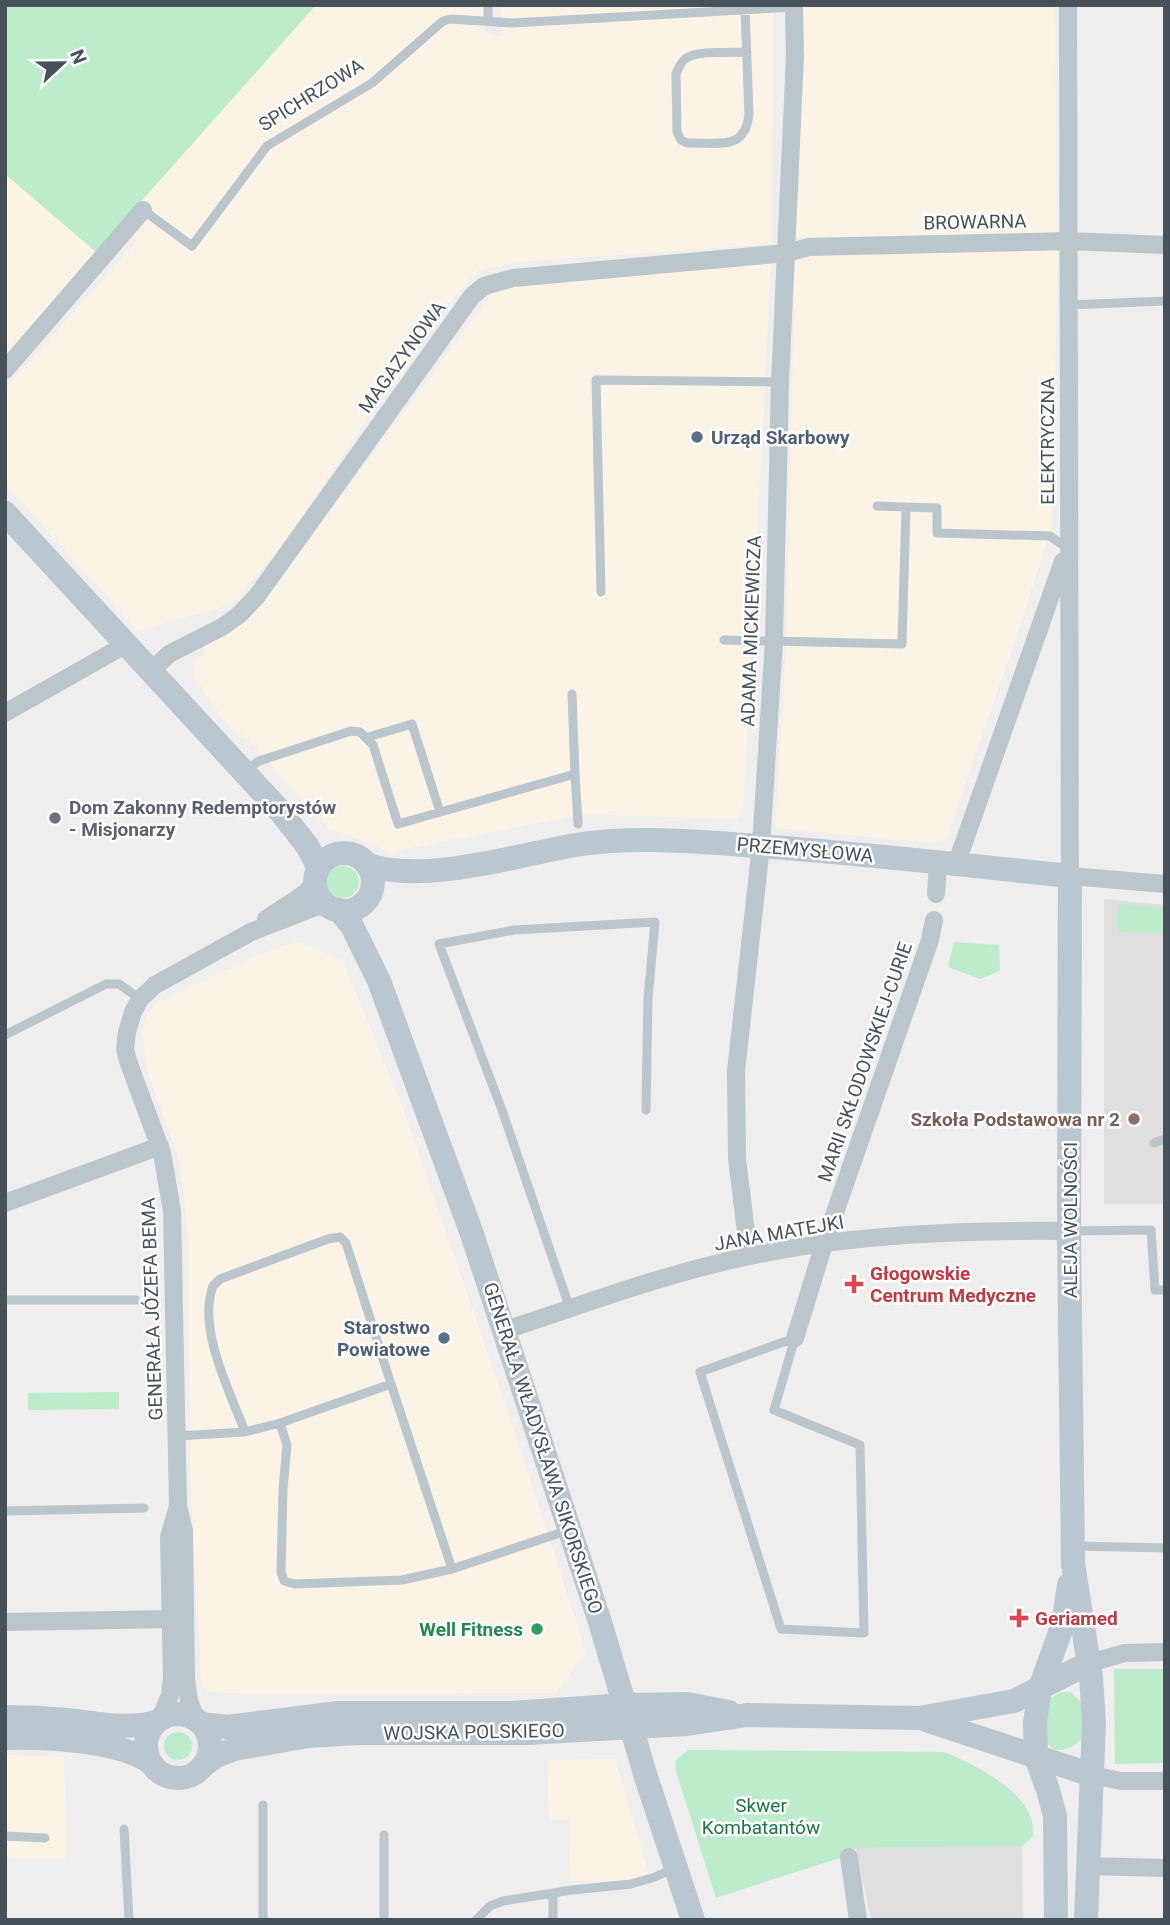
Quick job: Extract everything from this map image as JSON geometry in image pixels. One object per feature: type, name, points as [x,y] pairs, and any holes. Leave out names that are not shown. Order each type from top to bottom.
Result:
[{"type":"street","name":"ELEKTRYCZNA","points":[[1068,5],[1067,548],[1070,876]]},
{"type":"street","name":"ADAMA MICKIEWICZA","points":[[749,1256],[737,1159],[736,1070],[761,846],[774,640],[780,382],[795,57],[794,6]]},
{"type":"street","name":"SPICHRZOWA","points":[[5,370],[143,210]]},
{"type":"street","name":"BROWARNA","points":[[787,253],[809,247],[1069,241],[1165,245]]},
{"type":"street","name":"MAGAZYNOWA","points":[[150,672],[169,654],[222,627],[239,615],[257,596],[472,296],[484,286],[513,278],[787,253]]},
{"type":"street","points":[[5,513],[271,801],[308,847],[317,875],[318,895],[349,903]]},
{"type":"street","points":[[936,894],[1067,548]]},
{"type":"street","points":[[5,713],[125,645]]},
{"type":"street","points":[[140,999],[155,985],[251,932],[316,906],[349,903],[372,878],[366,864],[355,855],[341,853],[324,845],[292,815],[271,801]]},
{"type":"street","name":"PRZEMYSŁOWA","points":[[366,864],[387,870],[446,870],[579,845],[631,840],[686,841],[1165,884]]},
{"type":"street","points":[[251,932],[261,922],[304,894],[328,857],[341,853]]},
{"type":"street","name":"PRZEMYSŁOWA","points":[[349,903],[382,887],[426,879],[446,870]]},
{"type":"street","name":"ALEJA WOLNOŚCI","points":[[1036,1757],[1035,1723],[1040,1688],[1063,1624],[1072,1555],[1070,876]]},
{"type":"street","name":"GENERAŁA WŁADYSŁAWA SIKORSKIEGO","points":[[349,903],[352,926],[379,981],[505,1330],[693,1920]]},
{"type":"street","name":"MARII SKŁODOWSKIEJ-CURIE","points":[[795,1338],[824,1244],[930,940],[934,920]]},
{"type":"street","name":"GENERAŁA JÓZEFA BEMA","points":[[140,999],[127,1032],[125,1049],[131,1072],[160,1146],[173,1217],[178,1506],[184,1531],[186,1679],[189,1701],[199,1721]]},
{"type":"street","points":[[5,1203],[160,1146]]},
{"type":"street","name":"JANA MATEJKI","points":[[505,1330],[656,1279],[749,1256],[907,1235],[1069,1231]]},
{"type":"street","name":"GENERAŁA JÓZEFA BEMA","points":[[158,1720],[170,1695],[172,1683],[169,1537],[178,1506]]},
{"type":"street","name":"ALEJA WOLNOŚCI","points":[[1072,1555],[1094,1715],[1093,1775]]},
{"type":"street","points":[[5,1622],[172,1619]]},
{"type":"street","points":[[1089,1664],[1125,1653],[1165,1652]]},
{"type":"street","name":"WOJSKA POLSKIEGO","points":[[199,1721],[227,1727],[310,1714],[338,1713],[629,1716],[687,1724],[747,1715],[919,1718],[1003,1704],[1026,1696],[1089,1664]]},
{"type":"street","points":[[5,1717],[138,1726],[176,1713],[199,1721],[210,1742],[205,1764],[195,1774],[178,1779],[162,1774],[150,1762],[135,1753],[110,1747],[53,1739],[5,1738]]},
{"type":"street","name":"WOJSKA POLSKIEGO","points":[[205,1764],[234,1749],[308,1736],[359,1733],[528,1733],[629,1716]]},
{"type":"street","name":"WOJSKA POLSKIEGO","points":[[919,1718],[1093,1775]]},
{"type":"street","points":[[150,1762],[145,1744],[149,1732],[158,1720]]},
{"type":"street","points":[[1036,1757],[1055,1816],[1056,1920]]},
{"type":"street","points":[[1086,1920],[1093,1775],[1121,1781],[1165,1781]]},
{"type":"street","points":[[849,1857],[858,1920]]},
{"type":"street","points":[[1087,1866],[1165,1868]]},
{"type":"lane","points":[[488,5],[488,21]]},
{"type":"lane","name":"SPICHRZOWA","points":[[143,210],[192,246],[267,146],[372,83],[443,21],[451,19],[512,23],[794,6]]},
{"type":"lane","points":[[745,10],[747,52],[749,114],[743,136],[733,142],[687,143],[681,140],[677,132],[676,74],[679,66],[685,59],[695,55],[747,52]]},
{"type":"lane","points":[[1069,305],[1165,301]]},
{"type":"lane","points":[[601,592],[596,380],[780,382]]},
{"type":"lane","points":[[877,506],[937,508],[937,533],[1050,536],[1067,548]]},
{"type":"lane","points":[[724,640],[902,644],[906,507]]},
{"type":"lane","points":[[572,694],[578,824]]},
{"type":"lane","points":[[368,737],[412,724],[440,812]]},
{"type":"lane","points":[[243,772],[259,761],[351,731],[360,732],[368,737],[373,745],[398,824],[575,774]]},
{"type":"lane","points":[[570,1309],[502,1110],[439,944],[514,930],[655,922],[648,998],[646,1110]]},
{"type":"lane","points":[[5,1035],[106,984],[119,984],[140,999]]},
{"type":"lane","points":[[1154,1143],[1165,1139]]},
{"type":"lane","points":[[1069,1231],[1151,1230],[1155,1290],[1165,1290]]},
{"type":"lane","points":[[245,1433],[212,1342],[210,1317],[213,1286],[220,1279],[340,1237],[346,1243],[452,1569]]},
{"type":"lane","points":[[5,1300],[136,1300]]},
{"type":"lane","points":[[795,1338],[774,1410],[860,1445],[864,1633],[781,1629],[700,1372],[795,1338]]},
{"type":"lane","points":[[177,1436],[245,1433],[391,1384]]},
{"type":"lane","points":[[280,1423],[287,1445],[281,1572],[284,1581],[295,1584],[402,1580],[452,1569],[570,1529]]},
{"type":"lane","points":[[5,1511],[144,1508]]},
{"type":"lane","points":[[1072,1555],[1165,1548]]},
{"type":"lane","points":[[263,1805],[263,1920]]},
{"type":"lane","points":[[124,1829],[128,1920]]},
{"type":"lane","points":[[384,1835],[384,1920]]},
{"type":"lane","points":[[5,1836],[45,1838]]},
{"type":"lane","points":[[475,1920],[490,1906],[503,1901],[631,1884],[676,1868]]},
{"type":"lane","points":[[553,1894],[553,1920]]},
{"type":"shaded area","points":[[316,5],[483,5],[485,33],[503,37],[501,5],[773,5],[772,244],[518,262],[479,270],[445,307],[278,550],[233,604],[138,631],[5,484],[5,389],[137,241],[122,222]]},
{"type":"shaded area","points":[[803,5],[1055,5],[1057,235],[795,237]]},
{"type":"shaded area","points":[[5,174],[96,252],[5,354]]},
{"type":"shaded area","points":[[1058,250],[1052,525],[948,835],[935,843],[775,828],[786,648],[795,260],[809,253]]},
{"type":"shaded area","points":[[771,262],[743,810],[738,819],[585,814],[389,852],[328,827],[255,747],[221,717],[192,673],[195,662],[204,654],[203,645],[231,633],[260,606],[494,291],[517,283]]},
{"type":"shaded area","name":"Szkoła Podstawowa nr 2","points":[[1104,899],[1165,905],[1165,1204],[1104,1204]]},
{"type":"shaded area","points":[[297,941],[343,961],[404,1111],[450,1244],[586,1652],[556,1693],[250,1694],[209,1692],[201,1683],[190,1481],[189,1243],[180,1164],[147,1069],[142,1030],[153,1007],[164,1000],[253,957]]},
{"type":"shaded area","points":[[5,1755],[64,1757],[66,1859],[5,1858]]},
{"type":"shaded area","points":[[615,1759],[651,1881],[569,1881],[570,1820],[549,1820],[548,1760]]},
{"type":"shaded area","points":[[1022,1846],[1023,1920],[871,1920],[856,1848]]},
{"type":"green space","points":[[5,5],[316,5],[96,252],[5,174]]},
{"type":"green space","points":[[343,866],[354,871],[359,882],[354,893],[343,898],[332,893],[327,882],[332,871]]},
{"type":"green space","points":[[1118,904],[1165,908],[1165,933],[1117,931]]},
{"type":"green space","points":[[954,942],[999,945],[1000,971],[980,979],[948,967]]},
{"type":"green space","points":[[119,1392],[119,1409],[28,1410],[28,1393]]},
{"type":"green space","points":[[1114,1669],[1165,1669],[1165,1763],[1115,1764]]},
{"type":"green space","points":[[1062,1692],[1071,1692],[1082,1704],[1082,1738],[1069,1748],[1058,1750],[1049,1745],[1045,1725],[1048,1699]]},
{"type":"green space","points":[[178,1732],[188,1736],[192,1746],[188,1756],[178,1760],[168,1756],[164,1746],[168,1736]]},
{"type":"green space","name":"Skwer Kombatantów","points":[[688,1750],[944,1752],[980,1769],[1016,1795],[1030,1815],[1033,1837],[1022,1846],[856,1848],[850,1854],[836,1859],[716,1898],[675,1768],[676,1760]]},
{"type":"place","name":"Urząd Skarbowy","points":[[697,437]]},
{"type":"place","name":"Dom Zakonny Redemptorystów - Misjonarzy","points":[[55,818]]},
{"type":"place","name":"Szkoła Podstawowa nr 2","points":[[1134,1119]]},
{"type":"place","name":"Głogowskie Centrum Medyczne","points":[[854,1284]]},
{"type":"place","name":"Starostwo Powiatowe","points":[[444,1338]]},
{"type":"place","name":"Geriamed","points":[[1019,1618]]},
{"type":"place","name":"Well Fitness","points":[[537,1629]]}]
